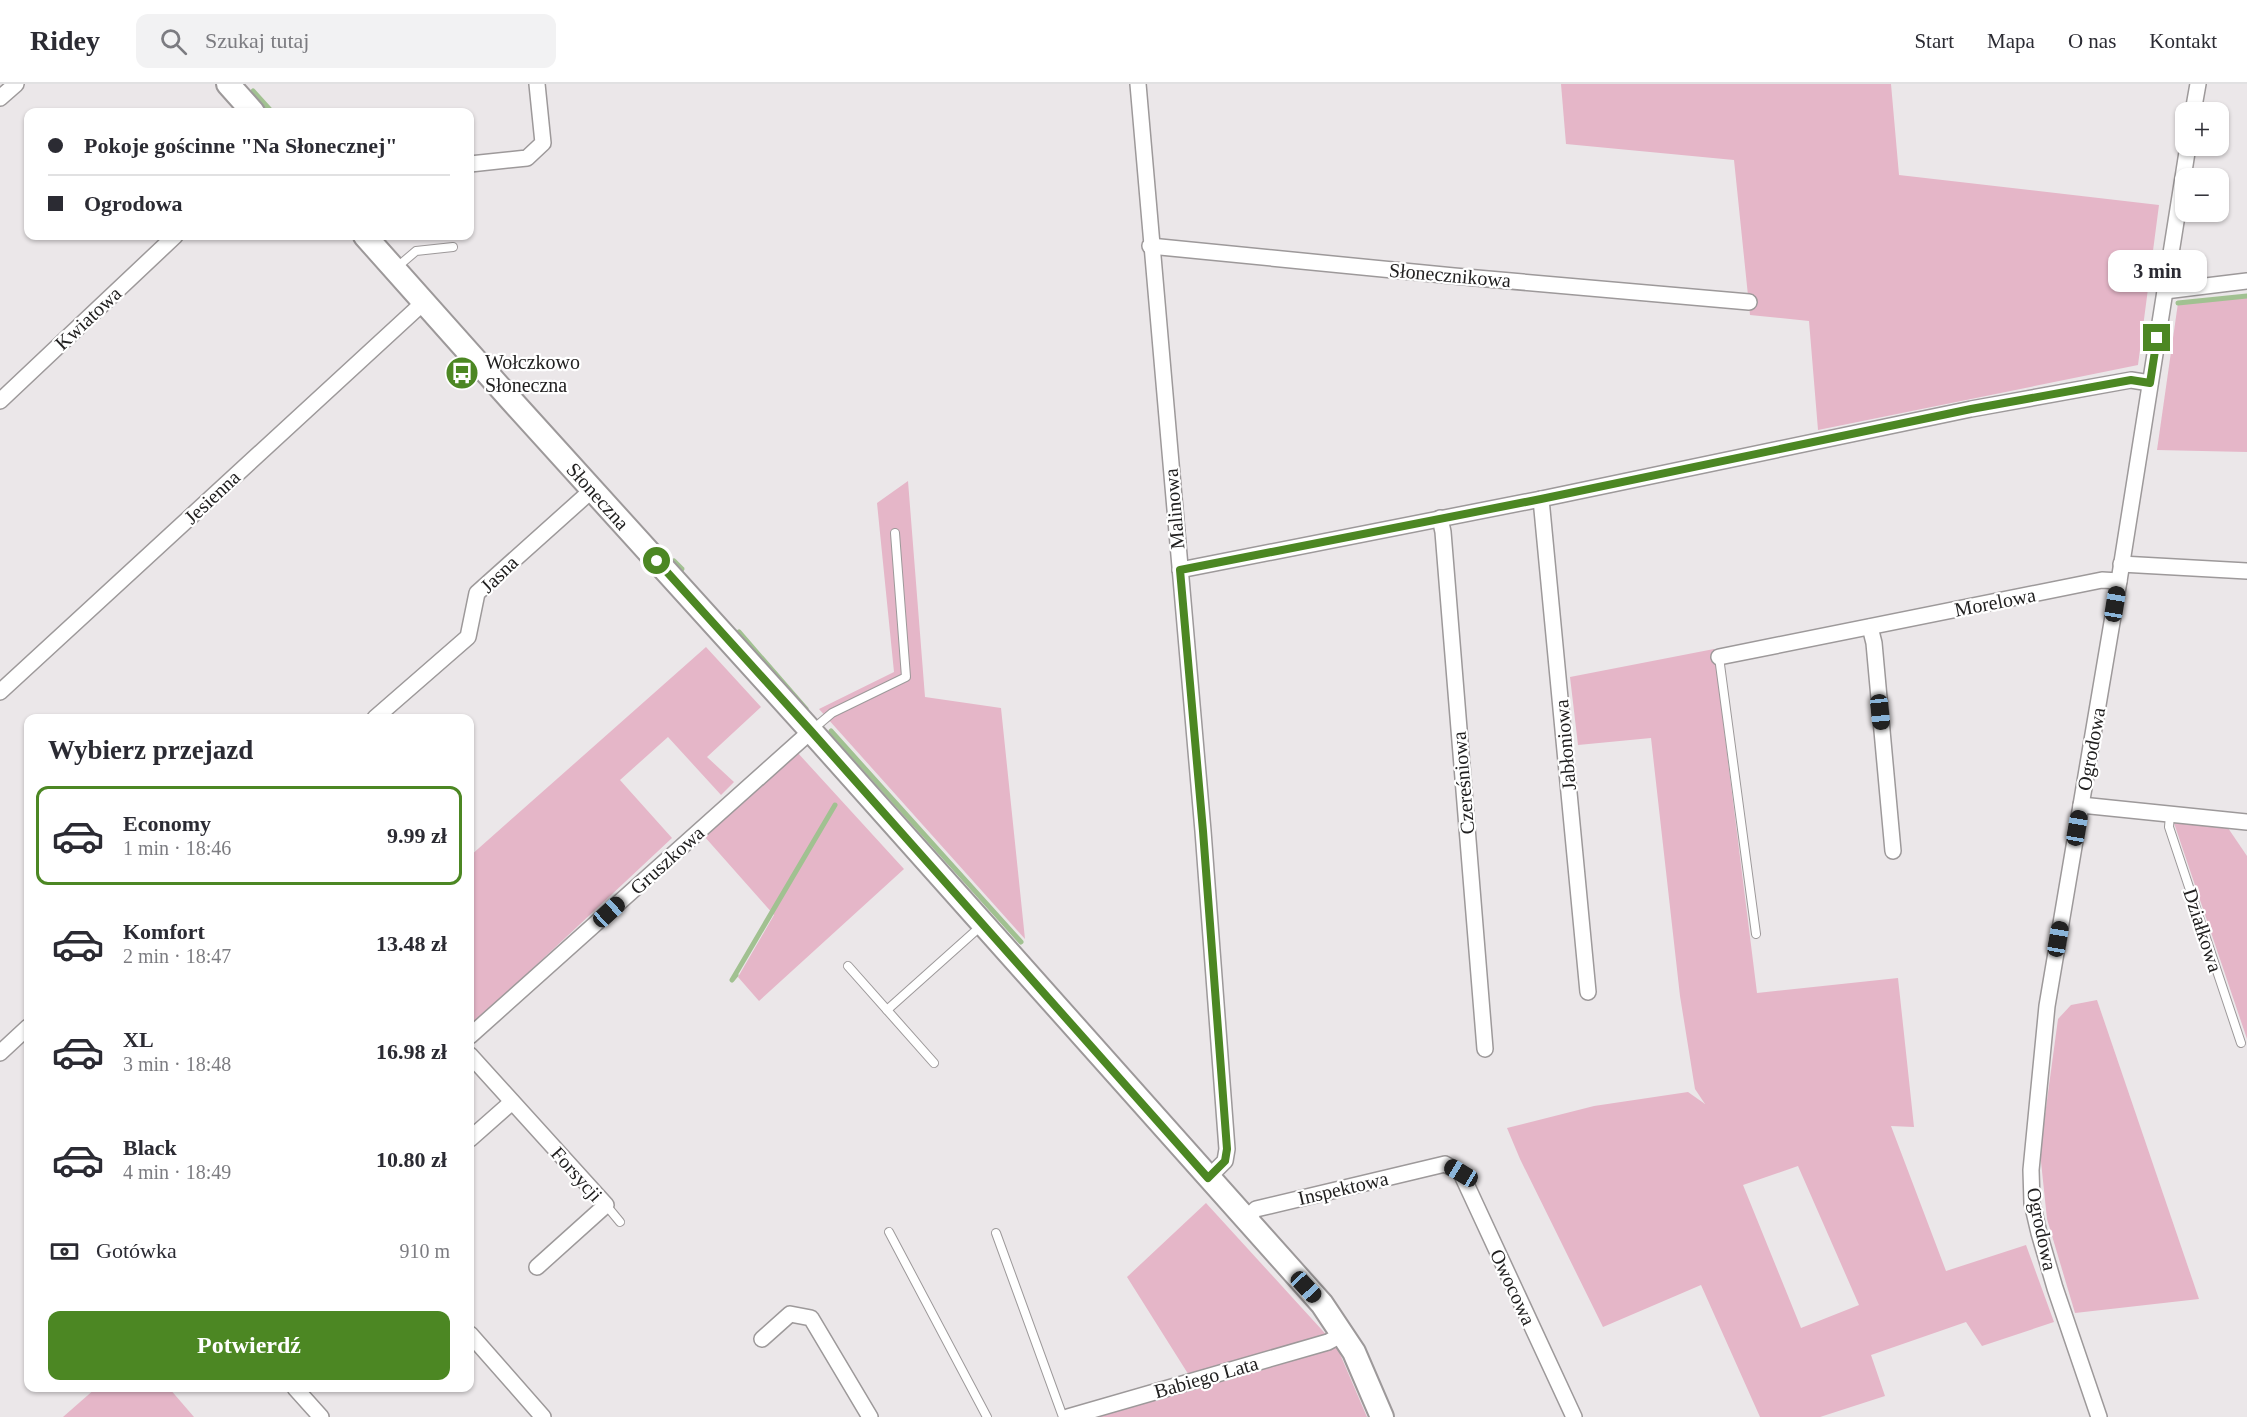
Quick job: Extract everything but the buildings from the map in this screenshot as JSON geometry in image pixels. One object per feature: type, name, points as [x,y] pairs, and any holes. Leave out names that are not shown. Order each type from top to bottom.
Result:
[{"type":"street","points":[[0,98],[16,84]]},
{"type":"street","points":[[228,84],[249,108]]},
{"type":"street","points":[[474,164],[527,158],[543,143],[537,84]]},
{"type":"street","name":"Malinowa","points":[[1138,84],[1150,246],[1158,307],[1203,831],[1227,1149],[1225,1161],[1208,1178]]},
{"type":"street","points":[[2195,102],[2198,84]]},
{"type":"street","name":"Ogrodowa","points":[[2099,1417],[2055,1288],[2039,1233],[2032,1203],[2031,1181],[2047,1006],[2119,581],[2186,156]]},
{"type":"street","name":"Kwiatowa","points":[[0,401],[171,240]]},
{"type":"street","name":"Słoneczna","points":[[369,240],[811,731],[1322,1304],[1354,1352],[1382,1417]]},
{"type":"street","name":"Słonecznikowa","points":[[1150,246],[1749,302]]},
{"type":"street","points":[[2165,291],[2247,281]]},
{"type":"street","name":"Jesienna","points":[[0,692],[424,302]]},
{"type":"street","points":[[1180,570],[1211,566],[1541,499],[1971,409],[2131,380],[2150,383]]},
{"type":"street","name":"Jasna","points":[[380,714],[468,637],[477,593],[592,490]]},
{"type":"street","name":"Jabłoniowa","points":[[1541,499],[1588,992]]},
{"type":"street","name":"Czereśniowa","points":[[1440,518],[1485,1049]]},
{"type":"street","points":[[2121,564],[2247,571]]},
{"type":"street","name":"Morelowa","points":[[1719,657],[2102,580],[2119,581]]},
{"type":"street","points":[[1870,627],[1875,655],[1893,851]]},
{"type":"street","name":"Gruszkowa","points":[[474,1032],[811,731]]},
{"type":"street","points":[[2081,805],[2247,822]]},
{"type":"street","points":[[0,1053],[24,1031]]},
{"type":"street","name":"Forsycji","points":[[474,1059],[606,1206],[537,1267]]},
{"type":"street","points":[[474,1135],[512,1102]]},
{"type":"street","name":"Inspektowa","points":[[1245,1220],[1256,1209],[1445,1164]]},
{"type":"street","name":"Owocowa","points":[[1445,1164],[1461,1173],[1574,1417]]},
{"type":"street","points":[[762,1339],[790,1314],[811,1318],[870,1417]]},
{"type":"street","name":"Babiego Lata","points":[[1068,1417],[1328,1342],[1343,1334]]},
{"type":"street","points":[[474,1339],[543,1417]]},
{"type":"street","points":[[299,1392],[321,1417]]},
{"type":"lane","points":[[395,269],[416,251],[453,246]]},
{"type":"lane","points":[[811,731],[832,713],[906,677],[895,533]]},
{"type":"lane","points":[[1719,657],[1756,933]]},
{"type":"lane","name":"Działkowa","points":[[2169,815],[2169,827],[2241,1044]]},
{"type":"lane","points":[[887,1010],[982,925]]},
{"type":"lane","points":[[849,966],[934,1063]]},
{"type":"lane","points":[[606,1206],[620,1222]]},
{"type":"lane","points":[[889,1232],[987,1417]]},
{"type":"lane","points":[[996,1233],[1062,1417]]},
{"type":"shaded area","points":[[1561,84],[1891,84],[1899,175],[2159,205],[2138,365],[1818,430],[1809,321],[1750,315],[1734,160],[1566,144]]},
{"type":"shaded area","points":[[2247,297],[2247,452],[2157,450],[2178,303]]},
{"type":"shaded area","points":[[908,481],[925,697],[1001,708],[1025,939],[819,709],[894,672],[877,503]]},
{"type":"shaded area","points":[[706,647],[761,707],[707,757],[734,782],[721,795],[668,737],[620,780],[672,838],[474,1023],[474,852]]},
{"type":"shaded area","points":[[1714,649],[1757,993],[1898,978],[1914,1127],[1891,1126],[1946,1271],[2026,1245],[2054,1322],[1982,1346],[1966,1322],[1871,1355],[1885,1396],[1820,1417],[1760,1417],[1701,1285],[1603,1327],[1507,1128],[1594,1106],[1688,1092],[1705,1104],[1695,1089],[1680,996],[1651,738],[1578,745],[1570,677]],"holes":[[[1798,1166],[1859,1305],[1801,1328],[1743,1185]]]},
{"type":"shaded area","points":[[797,752],[904,869],[759,1001],[738,977],[774,915],[704,836]]},
{"type":"shaded area","points":[[2174,823],[2228,828],[2247,856],[2247,1039]]},
{"type":"shaded area","points":[[2097,1000],[2199,1299],[2075,1313],[2047,1219],[2040,1152],[2058,1019],[2071,1005]]},
{"type":"shaded area","points":[[1206,1203],[1337,1347],[1367,1417],[1094,1417],[1197,1388],[1127,1277]]},
{"type":"shaded area","points":[[91,1392],[172,1392],[194,1417],[63,1417]]},
{"type":"waterway","points":[[253,91],[268,108]]},
{"type":"waterway","points":[[2178,303],[2247,296]]},
{"type":"waterway","points":[[674,561],[682,569]]},
{"type":"waterway","points":[[739,632],[806,709]]},
{"type":"waterway","points":[[831,731],[1021,942]]},
{"type":"waterway","points":[[736,975],[732,980],[835,805]]},
{"type":"place","name":"Wołczkowo Słoneczna","points":[[462,373]]},
{"type":"route","points":[[657,561],[1208,1178],[1225,1161],[1227,1149],[1203,831],[1180,570],[1200,568],[1541,499],[1971,409],[2131,380],[2150,383],[2157,338]]}]
